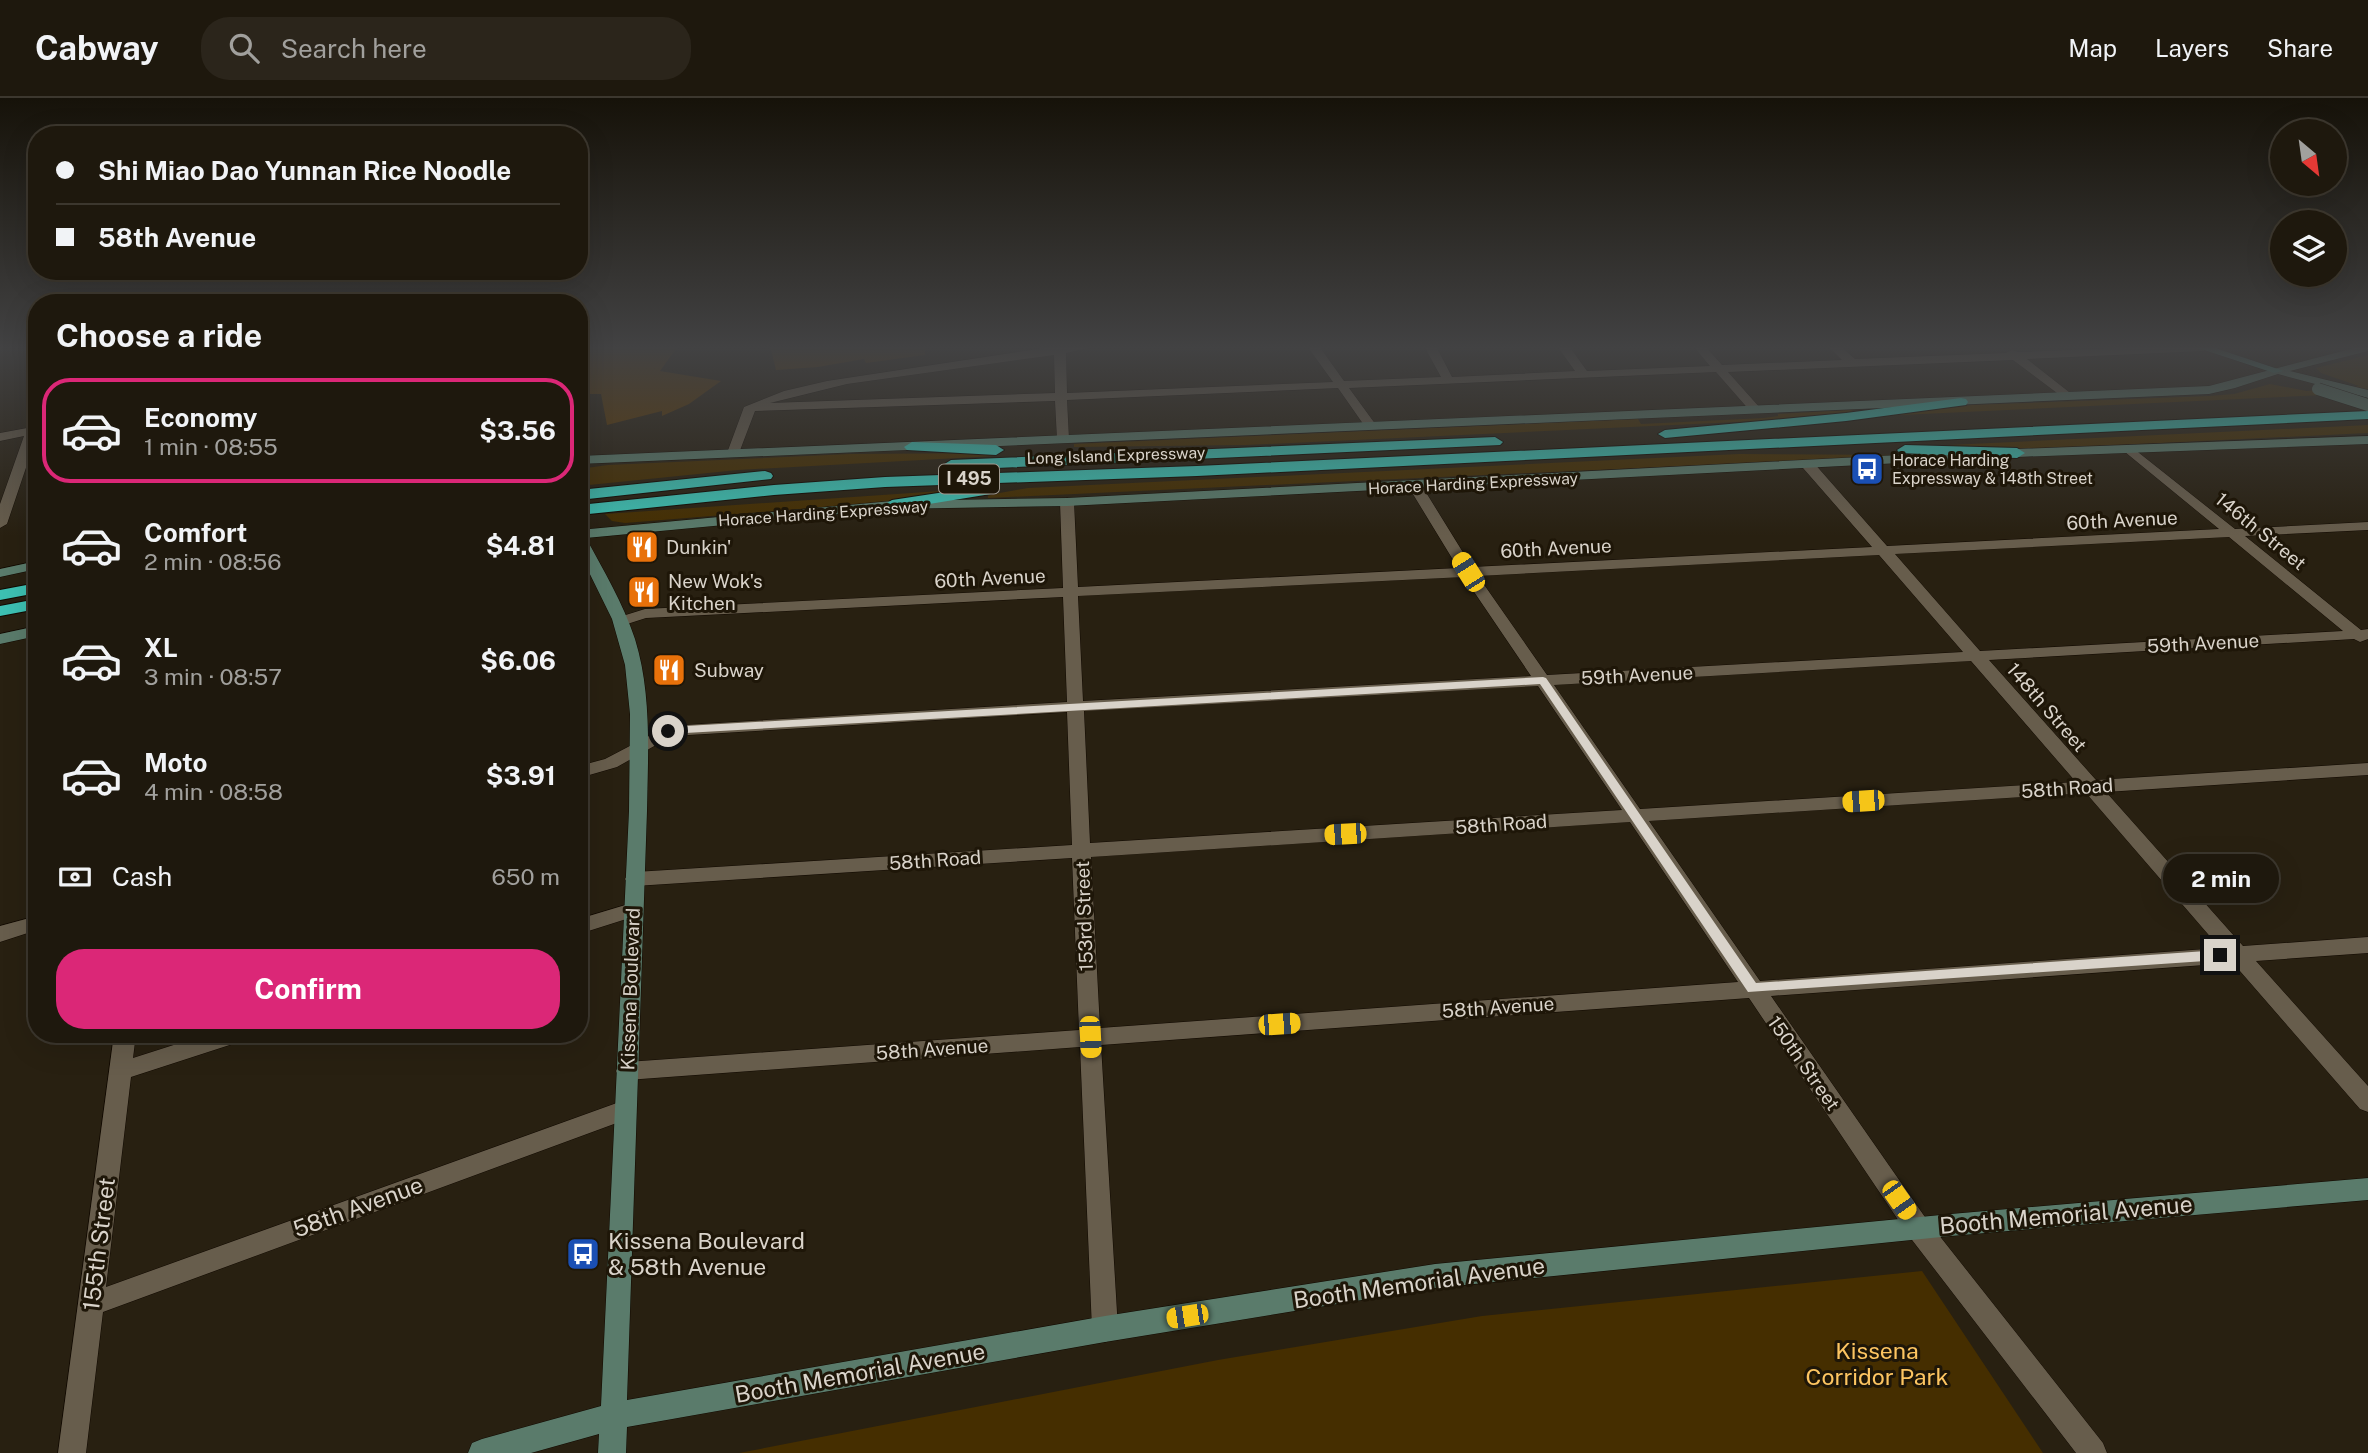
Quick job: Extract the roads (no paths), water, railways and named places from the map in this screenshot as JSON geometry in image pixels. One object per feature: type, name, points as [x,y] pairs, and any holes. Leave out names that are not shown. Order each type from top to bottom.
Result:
[{"type":"highway","points":[[1665,434],[1906,409]]},
{"type":"highway","name":"Long Island Expressway","points":[[588,494],[883,468],[2227,409]]},
{"type":"highway","name":"Long Island Expressway","points":[[588,524],[774,490],[885,482],[1197,471],[2368,415]]},
{"type":"highway","points":[[912,447],[1271,452]]},
{"type":"highway","points":[[1682,447],[2017,453]]},
{"type":"highway","points":[[892,505],[1011,487],[1197,471]]},
{"type":"highway","points":[[0,595],[28,589]]},
{"type":"highway","points":[[0,611],[28,606]]},
{"type":"main road","points":[[588,460],[1749,409]]},
{"type":"main road","name":"Horace Harding Expressway","points":[[588,524],[892,505],[1067,502],[2017,453],[2368,440]]},
{"type":"main road","name":"Kissena Boulevard","points":[[588,544],[621,621],[634,679],[638,748],[612,1453]]},
{"type":"main road","points":[[0,573],[28,567]]},
{"type":"main road","points":[[0,639],[28,633]]},
{"type":"main road","name":"Booth Memorial Avenue","points":[[482,1453],[614,1416],[1105,1329],[1435,1276],[1918,1228],[2368,1189]]},
{"type":"street","points":[[733,453],[749,409]]},
{"type":"street","points":[[1061,409],[1063,439]]},
{"type":"street","points":[[1358,409],[1370,425]]},
{"type":"street","points":[[0,437],[28,432]]},
{"type":"street","points":[[0,524],[28,447]]},
{"type":"street","name":"146th Street","points":[[2129,449],[2364,638]]},
{"type":"street","name":"148th Street","points":[[1808,465],[1881,552],[2368,1102]]},
{"type":"street","name":"150th Street","points":[[1415,486],[1468,572],[1918,1228],[2093,1453]]},
{"type":"street","name":"153rd Street","points":[[1067,502],[1105,1329]]},
{"type":"street","name":"60th Avenue","points":[[621,621],[645,614],[2368,526]]},
{"type":"street","name":"59th Avenue","points":[[588,769],[611,763],[668,731],[1974,656],[2364,638]]},
{"type":"street","name":"58th Road","points":[[635,879],[2368,769]]},
{"type":"street","points":[[588,924],[632,910]]},
{"type":"street","points":[[0,934],[28,926]]},
{"type":"street","name":"58th Avenue","points":[[627,1072],[2368,945]]},
{"type":"street","name":"155th Street","points":[[72,1453],[124,1043]]},
{"type":"street","points":[[120,1071],[209,1043]]},
{"type":"street","name":"58th Avenue","points":[[91,1304],[625,1110]]},
{"type":"place","name":"Horace Harding Expressway & 148th Street","points":[[1867,469]]},
{"type":"place","name":"Dunkin'","points":[[642,547]]},
{"type":"place","name":"New Wok's Kitchen","points":[[644,592]]},
{"type":"place","name":"Subway","points":[[669,670]]},
{"type":"place","name":"Kissena Boulevard & 58th Avenue","points":[[583,1254]]},
{"type":"park label","name":"Kissena Corridor Park","points":[[1877,1364]]}]
